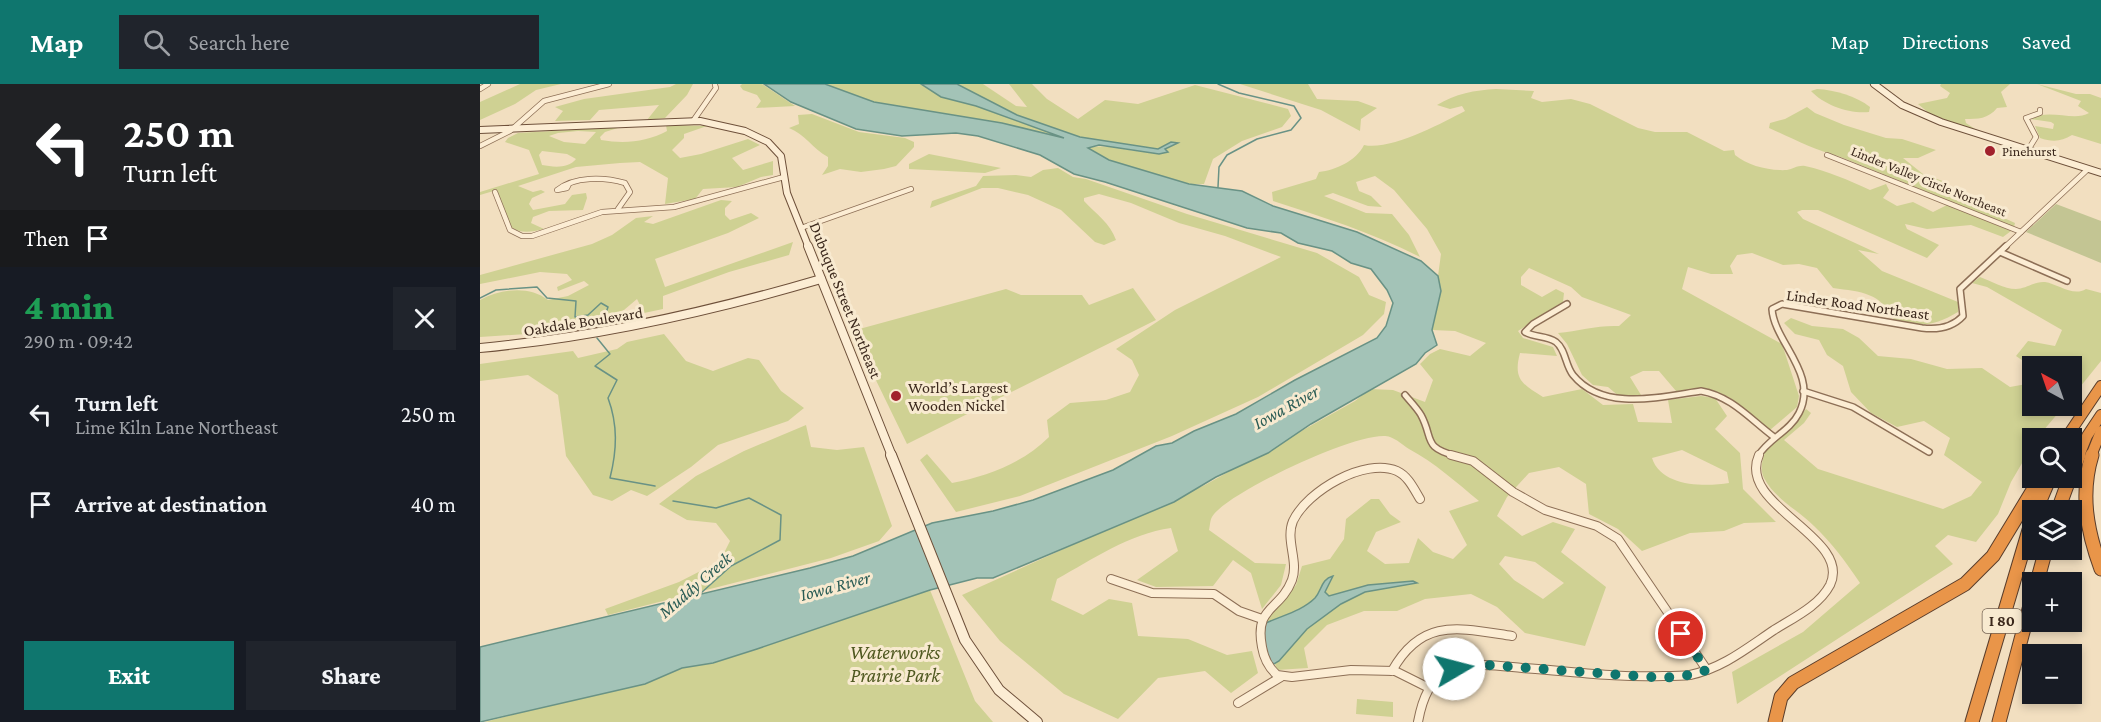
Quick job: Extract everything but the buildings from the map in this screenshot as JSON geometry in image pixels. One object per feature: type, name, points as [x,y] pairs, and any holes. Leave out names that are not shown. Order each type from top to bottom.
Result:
[{"type":"highway","points":[[2072,428],[2101,386]]},
{"type":"highway","points":[[2082,445],[2101,415]]},
{"type":"highway","points":[[2101,431],[2090,462],[2084,494],[2087,525],[2101,569]]},
{"type":"highway","points":[[1775,722],[1781,697],[1793,683],[1947,596],[1980,570],[2003,541],[2035,488]]},
{"type":"highway","name":"I 80","points":[[1972,722],[2022,554]]},
{"type":"highway","name":"I 80","points":[[2000,722],[2023,632]]},
{"type":"main road","points":[[1874,84],[1895,100],[1927,117],[2101,173]]},
{"type":"main road","name":"Dubuque Street Northeast","points":[[480,130],[693,121],[722,124],[768,141],[781,155],[785,188],[965,640],[999,690],[1037,722]]},
{"type":"main road","name":"Oakdale Boulevard","points":[[480,348],[586,336],[746,304],[821,280]]},
{"type":"street","points":[[480,89],[488,84]]},
{"type":"street","points":[[480,146],[513,129],[543,101],[609,84]]},
{"type":"street","points":[[693,121],[716,88],[715,85]]},
{"type":"street","points":[[2028,150],[2036,137],[2026,118],[2040,110]]},
{"type":"street","name":"Linder Valley Circle Northeast","points":[[1827,154],[2021,232]]},
{"type":"street","name":"Linder Road Northeast","points":[[1803,391],[1791,351],[1773,317],[1772,310],[1775,307],[1782,304],[1801,306],[1917,328],[1945,328],[1963,316],[1960,289],[2088,169]]},
{"type":"street","points":[[495,192],[508,228],[513,233],[522,235],[547,232],[592,214],[618,209],[681,206],[784,177]]},
{"type":"street","points":[[569,184],[602,179],[625,183],[630,192],[618,209]]},
{"type":"street","points":[[801,228],[911,189]]},
{"type":"street","points":[[2000,252],[2067,281]]},
{"type":"street","points":[[1567,304],[1533,324],[1525,332],[1529,335],[1545,336],[1556,342],[1565,352],[1567,363],[1574,376],[1604,396],[1620,399],[1701,391],[1713,393],[1732,402],[1755,424],[1774,437]]},
{"type":"street","points":[[1418,722],[1421,703],[1429,688],[1445,673],[1469,666],[1516,666],[1664,678],[1689,675],[1724,664],[1773,634],[1820,600],[1829,587],[1831,573],[1823,548],[1804,527],[1776,507],[1764,492],[1756,469],[1758,456],[1801,410],[1803,391],[1824,395],[1854,407],[1929,452]]},
{"type":"street","points":[[1405,395],[1424,420],[1429,441],[1441,452],[1474,462],[1513,492],[1545,510],[1597,526],[1617,539],[1707,670]]},
{"type":"street","points":[[1420,499],[1401,472],[1382,466],[1345,477],[1317,495],[1299,511],[1291,526],[1291,582],[1262,619],[1259,639],[1265,662],[1273,673],[1281,676],[1292,677],[1351,670],[1392,670],[1401,672],[1429,688]]},
{"type":"street","points":[[1111,579],[1152,593],[1214,594],[1239,611],[1262,619]]},
{"type":"street","points":[[1392,670],[1402,650],[1417,638],[1431,631],[1451,628],[1512,636]]},
{"type":"street","points":[[1238,703],[1281,676]]},
{"type":"green space","points":[[520,84],[561,84],[536,90],[515,104],[480,120],[480,102]]},
{"type":"green space","points":[[676,84],[693,84],[687,95],[665,118],[647,120],[659,105],[599,110],[590,120],[555,121],[563,111],[555,107],[584,99],[670,87]]},
{"type":"green space","points":[[742,84],[762,84],[795,106],[756,108],[761,101],[757,95],[743,90],[740,86]]},
{"type":"green space","points":[[825,84],[921,84],[941,97],[976,106],[1070,140],[1002,123],[874,102]]},
{"type":"green space","points":[[957,84],[983,84],[1016,106],[1027,107],[1009,84],[1032,84],[1047,99],[1078,119],[1105,100],[1138,104],[1195,85],[1288,109],[1291,116],[1282,127],[1242,141],[1213,159],[1204,184],[1189,184],[1109,160],[1087,148],[1111,147],[1141,152],[1163,149],[1176,143],[1171,142],[1158,149],[1080,137],[1017,115]]},
{"type":"green space","points":[[1240,84],[1308,84],[1317,99],[1358,101],[1377,108],[1361,119],[1360,131],[1321,110]]},
{"type":"green space","points":[[1941,84],[2010,84],[2001,92],[2007,107],[1997,108],[1982,118],[1965,119],[1966,123],[1978,131],[1975,132],[1936,119],[1918,104],[1947,98],[1950,93],[1940,86]]},
{"type":"green space","points":[[2037,84],[2101,98],[2101,144],[2072,135],[2056,141],[2040,138],[2035,126],[2053,129],[2054,124],[2030,119],[2045,115],[2076,116],[2089,113],[2078,106],[2081,101]]},
{"type":"green space","points":[[1496,89],[1534,91],[1531,98],[1542,102],[1571,99],[1590,104],[1638,128],[1655,132],[1687,132],[1724,151],[1734,150],[1735,155],[1740,159],[1759,167],[1787,170],[1805,166],[1830,173],[1870,190],[1886,184],[1889,190],[1883,198],[1897,206],[1913,202],[1933,212],[1947,205],[2011,231],[2003,237],[1971,225],[1927,229],[1905,224],[1907,229],[1939,245],[1927,258],[1818,210],[1797,212],[1803,219],[1879,254],[1858,250],[1882,271],[1958,302],[1958,312],[1928,324],[1895,321],[1883,304],[1869,295],[1833,288],[1817,268],[1799,264],[1783,265],[1752,253],[1737,255],[1730,266],[1733,274],[1711,274],[1688,267],[1682,289],[1782,344],[1799,396],[1797,407],[1770,430],[1729,397],[1706,388],[1676,391],[1659,371],[1643,371],[1630,377],[1641,395],[1620,397],[1608,387],[1593,385],[1582,375],[1567,344],[1558,333],[1619,326],[1631,315],[1582,297],[1571,287],[1529,268],[1521,277],[1521,285],[1542,297],[1556,289],[1564,293],[1563,302],[1518,331],[1523,338],[1553,347],[1557,356],[1520,353],[1518,369],[1521,380],[1543,397],[1582,389],[1603,405],[1633,404],[1638,422],[1672,423],[1668,400],[1701,396],[1715,398],[1727,416],[1715,429],[1740,453],[1743,489],[1776,522],[1744,523],[1724,531],[1690,533],[1642,551],[1618,529],[1589,514],[1586,484],[1559,467],[1529,473],[1507,497],[1497,516],[1522,536],[1553,522],[1575,529],[1561,552],[1606,587],[1585,646],[1525,633],[1497,607],[1471,594],[1425,599],[1397,611],[1364,611],[1327,625],[1304,648],[1308,668],[1277,670],[1262,625],[1296,585],[1302,566],[1330,559],[1344,539],[1346,519],[1371,499],[1379,499],[1390,514],[1401,522],[1376,532],[1367,551],[1385,564],[1409,563],[1418,538],[1433,552],[1453,559],[1467,545],[1449,511],[1479,501],[1437,467],[1397,441],[1390,437],[1376,437],[1353,442],[1326,452],[1267,479],[1241,493],[1212,517],[1209,530],[1255,563],[1286,564],[1281,585],[1262,609],[1251,573],[1233,560],[1213,586],[1156,587],[1137,580],[1178,551],[1171,528],[1126,542],[1057,579],[1051,600],[1083,615],[1109,599],[1132,603],[1138,636],[1188,639],[1227,655],[1252,651],[1258,673],[1231,693],[1205,671],[1158,678],[1118,719],[1064,694],[1000,641],[962,595],[1205,485],[1355,401],[1370,389],[1393,390],[1425,402],[1433,380],[1420,364],[1430,354],[1440,349],[1470,356],[1486,343],[1455,331],[1432,330],[1441,291],[1438,276],[1441,254],[1427,229],[1394,190],[1375,176],[1356,182],[1359,191],[1371,196],[1382,207],[1368,206],[1333,193],[1324,196],[1366,213],[1392,214],[1409,235],[1420,257],[1366,233],[1273,201],[1272,192],[1316,179],[1319,172],[1339,167],[1351,160],[1364,145],[1375,146],[1401,140],[1430,129],[1465,111],[1462,106],[1450,109],[1437,105],[1444,101],[1458,95]],"holes":[[[1682,450],[1727,472],[1729,483],[1708,485],[1674,480],[1664,475],[1652,458]],[[1505,556],[1535,562],[1564,583],[1543,599],[1514,580],[1499,564]]]},
{"type":"green space","points":[[1817,89],[1852,97],[1870,107],[1869,112],[1853,112],[1830,104],[1811,91]]},
{"type":"green space","points":[[1807,107],[1815,113],[1844,125],[1936,150],[1918,158],[1903,158],[1923,174],[1948,183],[1949,193],[2015,223],[2014,227],[1769,128],[1770,123],[1785,119]]},
{"type":"green space","points":[[812,114],[859,132],[905,138],[914,142],[914,147],[896,166],[861,172],[840,169],[822,175],[828,166],[828,157],[789,128],[799,124],[798,115]]},
{"type":"green space","points":[[666,125],[707,126],[684,134],[684,138],[672,150],[680,158],[748,139],[760,145],[732,158],[743,170],[773,161],[773,175],[761,177],[737,187],[703,189],[695,199],[665,204],[668,178],[640,162],[576,167],[518,186],[533,192],[541,190],[545,192],[532,198],[529,204],[533,210],[565,204],[572,195],[586,193],[587,198],[583,210],[549,211],[533,217],[531,223],[544,229],[531,232],[523,232],[510,227],[497,190],[480,195],[480,192],[539,174],[529,150],[505,142],[518,133],[621,127],[605,132],[600,137],[601,140],[627,142],[651,138],[667,131]],"holes":[[[578,131],[596,132],[585,144],[564,142],[549,136]],[[542,151],[567,154],[576,159],[565,166],[542,165],[539,155]]]},
{"type":"green space","points":[[929,154],[1001,168],[985,173],[909,169],[909,164]]},
{"type":"green space","points":[[1058,168],[1073,177],[1086,179],[1187,214],[1317,253],[1359,277],[1369,295],[1386,302],[1384,314],[1363,335],[1258,397],[1172,436],[1020,496],[956,512],[920,460],[927,454],[952,483],[979,477],[1016,461],[1049,437],[1047,420],[1070,403],[1106,400],[1130,392],[1139,375],[1132,360],[1116,349],[1175,310],[1281,257],[1225,236],[1179,223],[1131,203],[1099,194],[1084,198],[1084,201],[1106,224],[1116,240],[1104,245],[1095,242],[1061,210],[1028,195],[998,188],[982,188],[930,208],[932,201],[976,186],[983,176],[1031,177],[1043,170]]},
{"type":"green space","points":[[721,200],[732,201],[725,208],[725,215],[730,220],[751,213],[759,218],[728,233],[655,259],[665,287],[793,242],[789,255],[729,272],[663,296],[663,309],[644,313],[637,299],[624,310],[556,332],[480,337],[480,300],[488,296],[515,290],[532,292],[548,300],[568,296],[589,285],[584,281],[558,291],[557,287],[572,280],[567,274],[540,272],[480,284],[480,275],[592,244],[612,235],[636,218],[653,216],[644,222],[653,224]]},
{"type":"green space","points":[[2056,204],[2101,221],[2101,263],[2026,232]]},
{"type":"green space","points":[[1980,277],[2011,289],[2020,289],[2045,282],[2076,292],[2086,289],[2101,293],[2101,361],[2082,385],[2082,356],[2022,356],[2022,360],[2016,356],[2028,341],[2055,346],[2062,330],[1987,287],[1972,283]]},
{"type":"green space","points":[[1133,288],[1156,320],[907,444],[852,331],[1006,289],[1021,295],[1082,295],[1089,305]]},
{"type":"green space","points":[[1791,318],[1812,326],[1843,329],[1859,338],[1878,356],[1911,359],[1947,369],[1982,368],[2010,387],[2022,385],[2022,416],[2056,416],[2045,428],[2022,428],[2022,463],[2011,482],[1998,514],[1976,542],[1948,535],[1935,546],[1953,564],[1737,704],[1732,672],[1803,632],[1860,583],[1827,539],[1774,492],[1763,475],[1762,462],[1765,452],[1806,409],[1811,413],[1804,423],[1784,440],[1818,469],[1943,509],[1971,496],[1982,482],[1944,455],[1950,438],[1924,421],[1897,427],[1871,413],[1851,392],[1843,366],[1827,355],[1819,340],[1795,334],[1784,323]]},
{"type":"green space","points":[[664,334],[686,361],[713,371],[748,358],[759,360],[781,391],[804,408],[788,421],[718,445],[691,467],[647,496],[631,490],[612,501],[593,495],[566,456],[558,395],[528,375],[480,381],[480,364],[573,351],[578,358],[617,349],[627,342]]},
{"type":"green space","points":[[806,425],[811,447],[837,450],[864,447],[892,526],[879,541],[831,558],[608,615],[605,609],[679,582],[720,561],[730,541],[716,523],[687,520],[659,504],[696,476],[744,451]]},
{"type":"green space","name":"Waterworks Prairie Park","points":[[930,590],[975,701],[993,722],[485,722],[557,703],[645,684],[682,668],[713,663]]},
{"type":"green space","points":[[1357,699],[1393,702],[1393,717],[1356,714]]},
{"type":"water","name":"Iowa River","points":[[764,84],[825,84],[874,102],[1002,123],[1064,138],[976,106],[941,97],[921,84],[957,84],[1017,115],[1080,137],[1158,149],[1171,142],[1178,143],[1165,149],[1168,152],[1159,154],[1099,145],[1088,148],[1109,160],[1189,184],[1242,191],[1273,206],[1357,232],[1421,261],[1438,276],[1441,291],[1432,330],[1437,345],[1425,353],[1416,364],[1311,424],[1268,453],[1216,477],[1174,502],[993,578],[977,578],[930,590],[713,663],[682,668],[645,684],[480,722],[480,647],[810,568],[853,556],[932,523],[993,511],[1033,500],[1113,470],[1156,446],[1172,443],[1194,431],[1236,414],[1295,380],[1377,338],[1386,326],[1393,303],[1387,290],[1371,269],[1351,263],[1332,251],[1298,243],[1281,233],[1247,228],[1074,174],[1040,155],[978,136],[956,133],[902,136],[856,129],[791,102]]},
{"type":"water","points":[[1333,576],[1325,592],[1329,596],[1368,585],[1413,581],[1417,583],[1365,592],[1341,604],[1307,629],[1274,664],[1265,652],[1262,625],[1309,603],[1315,598],[1326,580]]},
{"type":"waterway","points":[[1218,84],[1239,93],[1294,106],[1301,118],[1291,130],[1257,139],[1227,155],[1219,167],[1218,187]]},
{"type":"waterway","name":"Muddy Creek","points":[[480,298],[496,290],[537,287],[547,298],[576,301],[575,317],[588,315],[601,303],[608,307],[602,324]]},
{"type":"waterway","name":"Muddy Creek","points":[[597,338],[610,354],[595,366],[617,380],[608,398],[614,418],[615,438],[610,478],[655,486]]},
{"type":"waterway","name":"Muddy Creek","points":[[673,501],[716,508],[749,498],[781,515],[780,540],[731,566],[701,593]]},
{"type":"place","name":"Pinehurst","points":[[1990,151]]},
{"type":"place","name":"World’s Largest Wooden Nickel","points":[[896,396]]},
{"type":"route","points":[[1454,669],[1488,665],[1664,678],[1707,670],[1681,634]]}]
